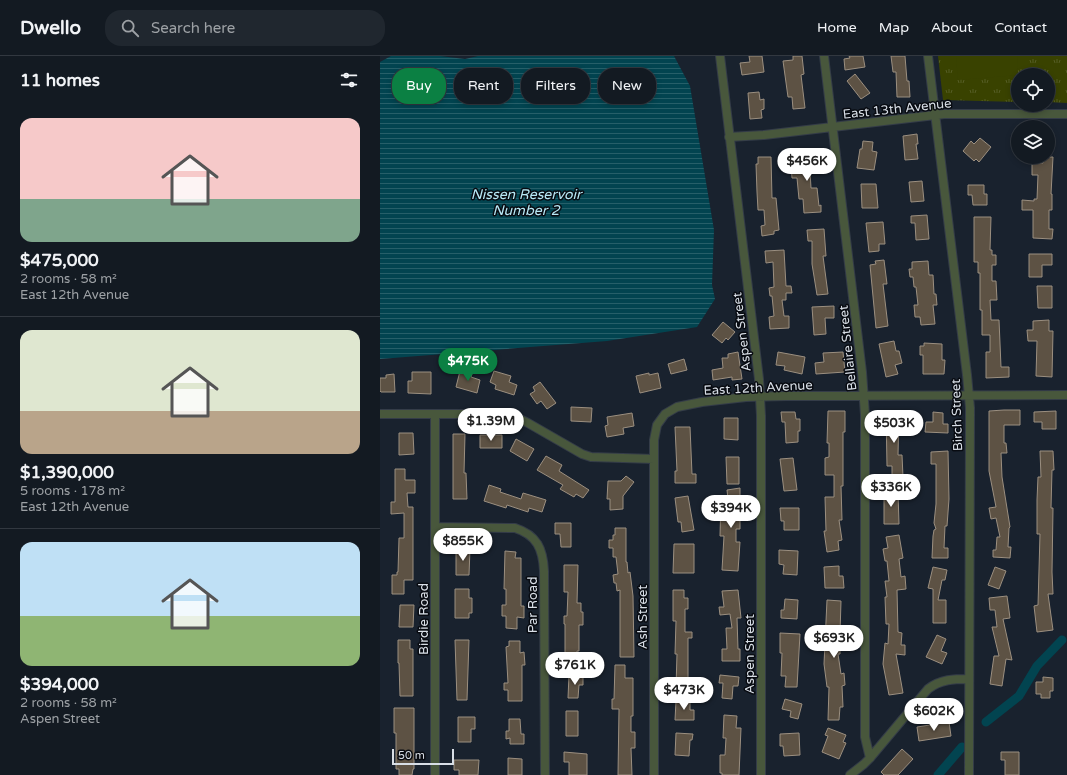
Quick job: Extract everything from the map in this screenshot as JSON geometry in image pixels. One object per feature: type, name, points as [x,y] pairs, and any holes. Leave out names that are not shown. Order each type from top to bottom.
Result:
[{"type":"street","name":"Aspen Street","points":[[720,56],[759,378],[761,416],[761,775]]},
{"type":"street","name":"Bellaire Street","points":[[824,56],[864,395],[865,737],[870,758]]},
{"type":"street","name":"Birch Street","points":[[928,56],[969,395],[970,775]]},
{"type":"street","name":"East 13th Avenue","points":[[729,137],[764,135],[935,114],[1067,114]]},
{"type":"street","name":"East 12th Avenue","points":[[654,459],[654,440],[657,425],[665,414],[670,410],[702,402],[760,397],[864,395],[1067,395]]},
{"type":"street","points":[[380,414],[504,414],[522,420],[582,454],[591,457],[654,459]]},
{"type":"street","name":"Birdie Road","points":[[435,414],[435,775]]},
{"type":"street","name":"Ash Street","points":[[654,459],[654,775]]},
{"type":"street","name":"Par Road","points":[[435,528],[515,528],[527,533],[534,539],[541,550],[544,558],[545,775]]},
{"type":"street","points":[[850,775],[870,758],[928,688],[944,680],[969,679]]},
{"type":"green space","points":[[938,56],[1067,56],[1067,103],[1055,102],[1055,68],[1011,68],[1011,102],[943,100]]},
{"type":"green space","points":[[956,56],[1017,56],[1018,68],[1011,68],[1011,76],[958,80]]},
{"type":"water","name":"Nissen Reservoir Number 2","points":[[391,56],[440,56],[465,59],[478,56],[674,56],[690,86],[714,230],[712,285],[715,299],[697,327],[607,341],[380,359],[380,62]]},
{"type":"building","points":[[749,56],[762,56],[764,72],[742,75],[740,63],[750,62]]},
{"type":"building","points":[[793,56],[802,56],[804,74],[801,75],[805,108],[793,109],[792,97],[788,97],[783,61],[793,60]]},
{"type":"building","points":[[849,56],[863,56],[865,67],[845,70],[844,59],[850,58]]},
{"type":"building","points":[[891,56],[905,56],[910,97],[897,97],[896,72],[893,72]]},
{"type":"building","points":[[855,74],[870,93],[861,99],[847,81]]},
{"type":"building","points":[[759,92],[760,100],[764,99],[764,109],[761,110],[762,118],[750,119],[748,93]]},
{"type":"building","points":[[917,134],[918,144],[916,144],[918,159],[905,160],[903,136]]},
{"type":"building","points":[[980,138],[991,147],[979,162],[976,159],[974,161],[963,151],[971,141],[974,144]]},
{"type":"building","points":[[863,141],[873,142],[872,151],[877,152],[874,170],[857,168]]},
{"type":"building","points":[[815,150],[816,171],[810,171],[811,188],[817,188],[821,212],[804,213],[803,199],[799,199],[797,178],[792,178],[791,165],[803,164],[801,151]]},
{"type":"building","points":[[758,157],[771,157],[772,198],[776,198],[779,230],[774,231],[774,234],[762,236],[761,226],[765,225],[764,210],[758,210],[756,164],[758,164]]},
{"type":"building","points":[[1032,164],[1053,164],[1051,194],[1052,210],[1049,210],[1049,229],[1053,229],[1052,239],[1033,238],[1033,210],[1022,210],[1022,200],[1034,201],[1034,199],[1037,199],[1038,175],[1032,175]]},
{"type":"building","points":[[922,181],[924,201],[911,202],[909,182]]},
{"type":"building","points":[[861,184],[876,184],[878,208],[862,208]]},
{"type":"building","points":[[968,185],[984,185],[984,194],[987,194],[987,205],[973,205],[972,195],[968,195]]},
{"type":"building","points":[[927,215],[929,239],[916,240],[915,223],[911,223],[911,216]]},
{"type":"building","points":[[974,217],[991,217],[990,250],[992,250],[992,255],[996,255],[996,265],[992,265],[992,281],[996,281],[997,300],[990,300],[991,320],[999,320],[1001,367],[1009,367],[1009,377],[986,378],[986,352],[990,352],[990,335],[982,335],[980,273],[978,273],[978,262],[974,262]]},
{"type":"building","points":[[883,222],[885,244],[879,244],[879,251],[869,252],[866,223]]},
{"type":"building","points":[[824,229],[826,256],[823,256],[828,294],[817,295],[812,264],[812,241],[808,241],[807,230]]},
{"type":"building","points":[[784,250],[786,286],[791,286],[792,293],[786,293],[786,300],[782,300],[784,316],[789,316],[789,328],[770,329],[769,317],[774,316],[772,296],[770,296],[769,288],[774,287],[773,262],[766,263],[765,251]]},
{"type":"building","points":[[1029,254],[1052,254],[1052,265],[1042,265],[1042,277],[1029,277]]},
{"type":"building","points":[[884,260],[887,284],[883,284],[888,326],[876,328],[870,265],[876,264],[875,261]]},
{"type":"building","points":[[928,261],[929,275],[933,275],[934,294],[936,294],[937,305],[933,305],[935,324],[921,325],[920,317],[915,317],[914,305],[918,305],[916,287],[914,287],[913,277],[910,277],[909,269],[912,269],[912,262]]},
{"type":"building","points":[[1037,286],[1052,286],[1052,308],[1038,308]]},
{"type":"building","points":[[834,306],[834,318],[825,318],[826,334],[814,335],[812,307]]},
{"type":"building","points":[[1049,320],[1049,331],[1053,331],[1052,377],[1036,376],[1037,341],[1028,341],[1027,330],[1033,330],[1033,321]]},
{"type":"building","points":[[723,322],[735,332],[728,340],[726,338],[722,343],[712,335]]},
{"type":"building","points":[[894,341],[896,351],[899,351],[902,363],[895,365],[898,374],[886,377],[879,344]]},
{"type":"building","points":[[924,343],[942,344],[942,360],[945,360],[944,374],[923,374],[923,355],[920,355],[920,346],[924,346]]},
{"type":"building","points":[[738,352],[742,379],[732,380],[732,377],[713,380],[712,370],[723,368],[722,358],[728,358],[728,354]]},
{"type":"building","points":[[778,352],[805,357],[802,374],[784,370],[785,366],[776,365]]},
{"type":"building","points":[[843,352],[845,372],[816,374],[815,363],[824,362],[823,353]]},
{"type":"building","points":[[684,359],[687,370],[671,374],[668,364]]},
{"type":"building","points":[[460,371],[472,374],[471,377],[480,380],[477,393],[456,387]]},
{"type":"building","points":[[494,371],[511,376],[509,382],[517,385],[514,395],[495,389],[496,385],[490,382]]},
{"type":"building","points":[[412,372],[431,372],[431,394],[408,393],[408,381],[412,381]]},
{"type":"building","points":[[649,373],[649,375],[658,373],[661,388],[640,393],[636,376]]},
{"type":"building","points":[[394,374],[395,392],[381,392],[380,378],[386,378],[386,375]]},
{"type":"building","points":[[540,382],[556,403],[547,409],[541,401],[537,404],[530,394],[535,391],[533,387]]},
{"type":"building","points":[[571,407],[592,408],[591,422],[571,421]]},
{"type":"building","points":[[1020,410],[1020,425],[1004,425],[1004,443],[1006,443],[1007,453],[1001,453],[1002,477],[1010,527],[1008,547],[1011,547],[1010,558],[993,557],[993,550],[996,550],[997,537],[1000,537],[996,518],[991,519],[989,508],[996,507],[989,471],[989,411]]},
{"type":"building","points":[[828,411],[845,411],[845,432],[843,432],[843,486],[841,486],[842,520],[839,520],[842,540],[838,541],[839,550],[827,552],[824,531],[826,531],[825,497],[834,497],[834,475],[825,475],[825,458],[829,457],[829,443],[827,443]]},
{"type":"building","points":[[886,411],[899,411],[898,455],[902,455],[903,477],[892,477],[892,466],[887,466]]},
{"type":"building","points":[[1056,411],[1056,429],[1042,429],[1042,422],[1034,422],[1034,412]]},
{"type":"building","points":[[781,412],[795,412],[796,419],[800,419],[798,442],[786,443],[785,422],[782,422]]},
{"type":"building","points":[[933,412],[943,413],[943,424],[948,424],[948,433],[925,432],[926,422],[933,422]]},
{"type":"building","points":[[632,413],[634,426],[623,428],[624,434],[607,437],[605,426],[608,425],[607,417]]},
{"type":"building","points":[[724,418],[738,418],[738,440],[724,439]]},
{"type":"building","points":[[675,427],[690,427],[692,474],[696,474],[696,483],[675,483],[675,471],[677,471]]},
{"type":"building","points":[[399,433],[413,433],[414,454],[399,455]]},
{"type":"building","points":[[453,434],[465,434],[464,473],[466,473],[467,499],[453,499]]},
{"type":"building","points":[[480,435],[502,435],[502,448],[480,448]]},
{"type":"building","points":[[516,439],[534,449],[527,461],[510,451]]},
{"type":"building","points":[[948,451],[949,499],[947,526],[945,526],[944,548],[948,548],[948,558],[932,558],[933,536],[934,530],[936,529],[934,523],[936,504],[936,464],[931,464],[931,452]]},
{"type":"building","points":[[1040,451],[1053,451],[1054,470],[1052,470],[1051,508],[1053,508],[1053,594],[1048,594],[1053,630],[1037,632],[1034,606],[1038,605],[1040,534],[1037,534],[1037,500],[1038,477],[1041,477]]},
{"type":"building","points":[[546,456],[562,465],[559,471],[589,490],[583,498],[576,494],[574,497],[560,489],[563,485],[537,470]]},
{"type":"building","points":[[726,457],[739,457],[739,484],[727,484]]},
{"type":"building","points":[[793,458],[797,490],[784,491],[780,459]]},
{"type":"building","points":[[395,469],[405,469],[405,480],[415,480],[415,493],[407,493],[408,507],[413,507],[413,580],[404,580],[404,594],[392,594],[392,575],[397,575],[398,572],[399,538],[404,538],[404,513],[391,514],[391,502],[395,502]]},
{"type":"building","points":[[626,476],[634,482],[623,496],[623,509],[610,510],[610,499],[607,499],[608,481],[621,481]]},
{"type":"building","points":[[489,485],[501,489],[500,492],[521,499],[523,493],[546,500],[542,512],[529,508],[528,512],[507,505],[506,508],[484,501]]},
{"type":"building","points":[[740,488],[740,529],[736,529],[736,542],[740,542],[738,571],[722,570],[724,536],[720,536],[721,499],[728,499],[727,490]]},
{"type":"building","points":[[898,492],[899,524],[884,524],[884,493]]},
{"type":"building","points":[[688,496],[694,530],[682,532],[681,522],[678,522],[675,498]]},
{"type":"building","points":[[780,508],[799,508],[799,530],[784,530],[784,521],[781,521]]},
{"type":"building","points":[[555,523],[571,523],[571,547],[561,547],[560,534],[555,534]]},
{"type":"building","points":[[615,528],[626,528],[626,562],[628,573],[630,572],[633,596],[634,657],[620,657],[620,590],[617,591],[613,575],[618,574],[616,557],[613,557],[613,548],[609,548],[609,540],[613,540]]},
{"type":"building","points":[[899,535],[903,558],[899,559],[901,577],[905,576],[906,589],[897,590],[898,632],[902,633],[901,645],[905,645],[905,655],[896,654],[903,693],[889,695],[883,664],[885,643],[888,644],[889,624],[886,624],[885,597],[887,597],[885,581],[889,581],[887,561],[885,561],[883,549],[888,548],[886,537]]},
{"type":"building","points":[[674,544],[694,544],[694,573],[673,573]]},
{"type":"building","points":[[456,548],[470,549],[469,575],[456,575]]},
{"type":"building","points":[[779,550],[798,551],[797,575],[783,574],[784,565],[779,564]]},
{"type":"building","points":[[505,551],[516,552],[515,558],[521,558],[521,606],[524,606],[524,618],[517,617],[517,629],[506,628],[506,616],[502,616],[502,605],[506,605],[506,589],[504,589]]},
{"type":"building","points":[[564,565],[578,565],[577,603],[581,603],[583,625],[579,625],[579,651],[577,651],[577,657],[565,657],[564,616],[567,616],[568,592],[564,592]]},
{"type":"building","points":[[839,566],[839,576],[843,576],[844,588],[825,588],[824,567]]},
{"type":"building","points":[[933,567],[947,570],[945,580],[942,580],[938,600],[946,600],[946,623],[933,623],[933,589],[928,588]]},
{"type":"building","points":[[995,567],[1006,571],[999,589],[988,585]]},
{"type":"building","points":[[455,589],[469,589],[469,598],[472,598],[472,613],[469,613],[469,618],[455,618]]},
{"type":"building","points":[[673,590],[684,590],[684,598],[688,598],[688,609],[685,609],[685,632],[692,632],[692,638],[688,638],[688,687],[676,687],[676,621],[673,621]]},
{"type":"building","points":[[738,590],[741,618],[737,618],[740,661],[722,661],[722,649],[727,649],[726,628],[732,628],[730,614],[720,615],[719,607],[724,607],[722,591]]},
{"type":"building","points":[[1007,596],[1010,618],[1003,619],[1012,660],[1006,659],[1002,686],[990,684],[994,656],[999,656],[992,627],[997,627],[995,610],[990,610],[989,598]]},
{"type":"building","points":[[785,599],[798,600],[797,619],[781,618],[781,610],[784,610]]},
{"type":"building","points":[[827,600],[841,601],[840,633],[843,633],[843,645],[840,645],[840,654],[838,654],[841,674],[844,673],[845,685],[842,686],[843,707],[840,707],[839,720],[828,720],[829,687],[827,687],[824,664]]},
{"type":"building","points":[[400,605],[414,605],[413,627],[399,627]]},
{"type":"building","points":[[780,633],[800,634],[797,687],[785,687],[786,676],[781,676],[782,653],[780,653]]},
{"type":"building","points":[[937,635],[946,639],[941,651],[947,653],[942,664],[926,657]]},
{"type":"building","points":[[398,640],[410,640],[410,649],[413,649],[413,696],[400,696]]},
{"type":"building","points":[[455,640],[469,640],[467,700],[457,700]]},
{"type":"building","points":[[509,641],[520,641],[520,653],[524,652],[525,665],[522,665],[522,701],[508,701],[508,690],[504,690],[504,683],[508,683],[506,647],[509,646]]},
{"type":"building","points":[[615,665],[625,665],[625,678],[633,678],[633,716],[631,716],[631,732],[635,732],[635,748],[631,748],[632,775],[618,775],[619,709],[612,709],[612,699],[614,699]]},
{"type":"building","points":[[569,675],[583,675],[583,685],[579,685],[578,698],[568,698]]},
{"type":"building","points":[[720,675],[739,677],[738,686],[733,686],[732,699],[722,698],[723,683],[719,683]]},
{"type":"building","points":[[1043,677],[1053,678],[1053,691],[1050,691],[1050,698],[1041,698],[1041,694],[1036,694],[1036,682],[1043,682]]},
{"type":"building","points":[[785,699],[802,704],[798,719],[790,717],[791,711],[782,709]]},
{"type":"building","points":[[676,701],[690,701],[690,710],[694,710],[694,720],[675,720]]},
{"type":"building","points":[[394,708],[414,708],[414,769],[412,775],[399,775],[399,769],[396,769]]},
{"type":"building","points":[[566,711],[578,711],[578,736],[566,736]]},
{"type":"building","points":[[724,715],[737,716],[736,728],[741,728],[739,775],[722,775],[722,773],[720,773],[720,755],[725,755],[726,738],[723,738]]},
{"type":"building","points":[[458,717],[475,717],[475,729],[471,729],[471,742],[458,742]]},
{"type":"building","points":[[509,719],[520,719],[521,734],[524,734],[524,744],[510,744],[510,738],[506,739],[506,731],[509,731]]},
{"type":"building","points":[[949,722],[951,736],[919,741],[917,727]]},
{"type":"building","points":[[828,728],[846,735],[843,742],[846,743],[839,759],[822,752],[828,736],[825,735]]},
{"type":"building","points":[[676,733],[693,734],[692,740],[690,740],[689,756],[675,755]]},
{"type":"building","points":[[799,733],[800,755],[784,756],[783,746],[780,746],[780,734]]},
{"type":"building","points":[[902,749],[913,759],[898,775],[884,775],[881,772]]},
{"type":"building","points":[[564,752],[587,754],[587,775],[569,775],[569,762],[564,762]]},
{"type":"building","points":[[1001,752],[1019,752],[1019,775],[1005,775],[1005,760],[1001,760]]},
{"type":"building","points":[[508,758],[522,759],[522,775],[508,775]]},
{"type":"building","points":[[454,760],[479,760],[478,775],[459,775],[459,770],[454,770]]},
{"type":"waterway","points":[[986,722],[1019,696],[1037,666],[1062,640]]},
{"type":"waterway","points":[[938,775],[962,747]]}]
